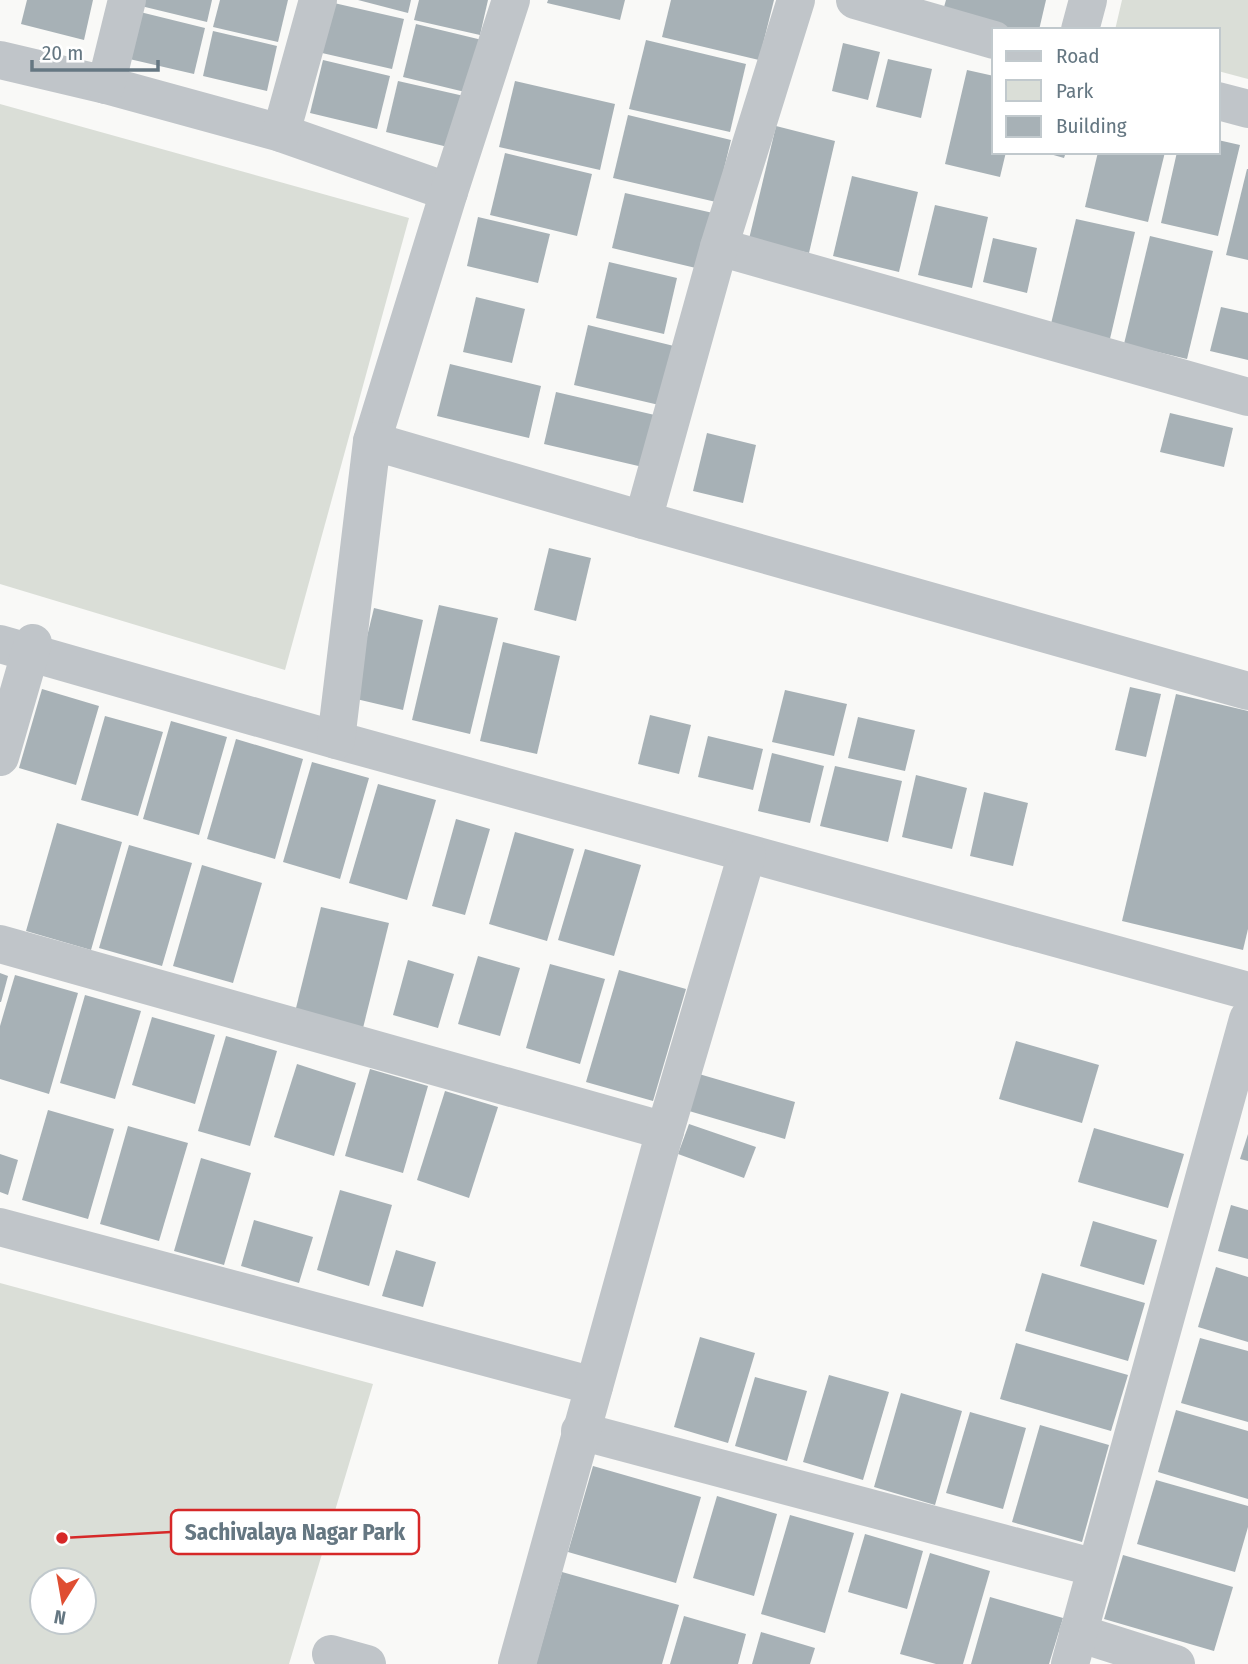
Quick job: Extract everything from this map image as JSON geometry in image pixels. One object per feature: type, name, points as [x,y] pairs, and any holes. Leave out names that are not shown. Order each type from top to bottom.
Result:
[{"type":"street","points":[[106,85],[127,0]]},
{"type":"street","points":[[281,133],[318,0]]},
{"type":"street","points":[[336,740],[372,441],[511,0]]},
{"type":"street","points":[[643,520],[719,247],[796,0]]},
{"type":"street","points":[[855,0],[992,39]]},
{"type":"street","points":[[1081,28],[1088,0]]},
{"type":"street","points":[[0,60],[106,85],[281,133],[449,192]]},
{"type":"street","points":[[1220,102],[1248,109]]},
{"type":"street","points":[[719,247],[1248,397]]},
{"type":"street","points":[[372,441],[1248,691]]},
{"type":"street","points":[[0,757],[21,647],[336,740],[1248,991]]},
{"type":"street","points":[[517,1664],[664,1131],[747,854]]},
{"type":"street","points":[[0,944],[664,1131]]},
{"type":"street","points":[[1176,1664],[1074,1648],[1248,1019]]},
{"type":"street","points":[[0,1227],[594,1386]]},
{"type":"street","points":[[580,1431],[1096,1569]]},
{"type":"street","points":[[331,1654],[367,1664]]},
{"type":"green space","points":[[1122,0],[1248,0],[1248,79],[1220,72],[1220,28],[1115,28]]},
{"type":"green space","points":[[0,104],[409,218],[285,670],[0,584]]},
{"type":"green space","points":[[0,1283],[373,1384],[289,1664],[0,1664]]},
{"type":"building","points":[[27,0],[93,0],[84,40],[21,24]]},
{"type":"building","points":[[142,0],[212,0],[207,22],[141,6]]},
{"type":"building","points":[[220,0],[288,0],[278,42],[213,27]]},
{"type":"building","points":[[358,0],[411,0],[408,13]]},
{"type":"building","points":[[419,0],[488,0],[480,35],[414,20]]},
{"type":"building","points":[[548,0],[625,0],[620,20],[547,3]]},
{"type":"building","points":[[671,0],[774,0],[759,60],[662,37]]},
{"type":"building","points":[[946,0],[1046,0],[1039,28],[1001,28],[942,14]]},
{"type":"building","points":[[334,3],[404,19],[392,69],[322,53]]},
{"type":"building","points":[[136,11],[205,28],[194,74],[125,58]]},
{"type":"building","points":[[416,24],[482,40],[469,93],[403,77]]},
{"type":"building","points":[[213,31],[277,46],[267,91],[203,76]]},
{"type":"building","points":[[646,40],[746,64],[730,132],[629,109]]},
{"type":"building","points":[[843,43],[880,52],[868,100],[832,91]]},
{"type":"building","points":[[888,59],[932,69],[921,118],[876,107]]},
{"type":"building","points":[[323,60],[390,76],[377,129],[310,113]]},
{"type":"building","points":[[967,70],[992,76],[992,154],[1006,154],[1000,177],[945,164]]},
{"type":"building","points":[[398,81],[464,96],[452,148],[386,132]]},
{"type":"building","points":[[515,81],[615,104],[600,170],[499,147]]},
{"type":"building","points":[[628,115],[731,140],[716,202],[613,178]]},
{"type":"building","points":[[776,126],[835,141],[809,253],[749,239]]},
{"type":"building","points":[[1220,140],[1240,145],[1218,236],[1161,223],[1177,154],[1220,154]]},
{"type":"building","points":[[505,153],[592,174],[577,236],[490,215]]},
{"type":"building","points":[[1050,154],[1065,154],[1064,158]]},
{"type":"building","points":[[1098,154],[1165,154],[1148,222],[1085,207]]},
{"type":"building","points":[[1248,169],[1248,260],[1226,255]]},
{"type":"building","points":[[852,176],[918,192],[899,272],[833,256]]},
{"type":"building","points":[[625,193],[713,213],[700,269],[612,248]]},
{"type":"building","points":[[935,205],[988,217],[972,288],[918,275]]},
{"type":"building","points":[[478,217],[550,234],[538,283],[467,266]]},
{"type":"building","points":[[1076,219],[1135,232],[1109,343],[1050,328]]},
{"type":"building","points":[[1150,236],[1213,251],[1187,359],[1124,344]]},
{"type":"building","points":[[993,238],[1037,248],[1027,293],[983,282]]},
{"type":"building","points":[[609,262],[677,278],[664,334],[596,318]]},
{"type":"building","points":[[476,297],[525,309],[512,363],[463,352]]},
{"type":"building","points":[[1221,307],[1248,313],[1248,360],[1210,351]]},
{"type":"building","points":[[588,325],[674,346],[659,405],[574,385]]},
{"type":"building","points":[[450,364],[541,386],[529,438],[437,416]]},
{"type":"building","points":[[556,392],[659,416],[647,468],[544,444]]},
{"type":"building","points":[[1170,413],[1233,428],[1224,467],[1160,452]]},
{"type":"building","points":[[707,433],[756,445],[743,503],[693,491]]},
{"type":"building","points":[[549,548],[591,558],[576,621],[534,610]]},
{"type":"building","points":[[439,605],[498,618],[470,734],[412,720]]},
{"type":"building","points":[[374,608],[423,620],[403,710],[352,698]]},
{"type":"building","points":[[503,642],[560,656],[537,754],[480,741]]},
{"type":"building","points":[[1130,687],[1161,694],[1146,757],[1115,750]]},
{"type":"building","points":[[42,689],[99,706],[76,785],[19,768]]},
{"type":"building","points":[[785,690],[847,704],[834,756],[772,742]]},
{"type":"building","points":[[1176,694],[1248,711],[1248,929],[1243,950],[1122,921]]},
{"type":"building","points":[[650,715],[691,725],[679,774],[638,764]]},
{"type":"building","points":[[105,716],[163,732],[138,816],[81,800]]},
{"type":"building","points":[[858,717],[915,730],[905,771],[848,758]]},
{"type":"building","points":[[171,721],[227,737],[199,835],[143,819]]},
{"type":"building","points":[[708,736],[763,749],[753,790],[698,777]]},
{"type":"building","points":[[236,739],[303,759],[275,859],[207,839]]},
{"type":"building","points":[[772,753],[824,766],[810,823],[758,811]]},
{"type":"building","points":[[312,762],[369,778],[340,879],[283,862]]},
{"type":"building","points":[[835,766],[902,781],[888,842],[820,826]]},
{"type":"building","points":[[916,775],[967,788],[952,849],[902,837]]},
{"type":"building","points":[[378,784],[436,800],[407,900],[349,883]]},
{"type":"building","points":[[984,792],[1028,803],[1013,866],[970,856]]},
{"type":"building","points":[[456,819],[490,829],[465,915],[432,906]]},
{"type":"building","points":[[57,823],[122,842],[91,950],[26,931]]},
{"type":"building","points":[[515,832],[574,849],[547,941],[489,924]]},
{"type":"building","points":[[129,845],[192,863],[162,966],[99,948]]},
{"type":"building","points":[[585,849],[641,865],[614,956],[558,940]]},
{"type":"building","points":[[202,865],[262,883],[233,983],[173,966]]},
{"type":"building","points":[[321,907],[389,923],[363,1028],[295,1012]]},
{"type":"building","points":[[478,956],[520,968],[500,1036],[458,1024]]},
{"type":"building","points":[[408,960],[454,974],[438,1028],[393,1015]]},
{"type":"building","points":[[550,964],[605,979],[580,1064],[526,1048]]},
{"type":"building","points":[[619,970],[686,989],[653,1101],[586,1082]]},
{"type":"building","points":[[0,973],[8,976],[1,1002],[0,1002]]},
{"type":"building","points":[[15,975],[78,993],[49,1094],[0,1079],[0,1026]]},
{"type":"building","points":[[85,995],[141,1011],[115,1099],[60,1083]]},
{"type":"building","points":[[152,1017],[215,1035],[195,1104],[132,1085]]},
{"type":"building","points":[[226,1036],[277,1051],[250,1146],[198,1131]]},
{"type":"building","points":[[1016,1041],[1099,1065],[1082,1123],[999,1099]]},
{"type":"building","points":[[297,1064],[356,1083],[334,1156],[274,1137]]},
{"type":"building","points":[[370,1069],[428,1086],[403,1173],[345,1156]]},
{"type":"building","points":[[699,1074],[795,1102],[785,1139],[689,1111]]},
{"type":"building","points":[[445,1091],[498,1107],[469,1198],[417,1180]]},
{"type":"building","points":[[48,1110],[114,1129],[88,1219],[22,1200]]},
{"type":"building","points":[[689,1124],[756,1147],[744,1178],[678,1154]]},
{"type":"building","points":[[128,1126],[188,1143],[159,1241],[100,1224]]},
{"type":"building","points":[[1094,1128],[1184,1154],[1168,1208],[1078,1182]]},
{"type":"building","points":[[1248,1134],[1248,1161],[1240,1159]]},
{"type":"building","points":[[0,1154],[18,1160],[8,1195],[0,1192]]},
{"type":"building","points":[[201,1158],[251,1173],[224,1265],[174,1251]]},
{"type":"building","points":[[340,1190],[392,1205],[369,1286],[317,1270]]},
{"type":"building","points":[[1231,1205],[1248,1210],[1248,1259],[1218,1251]]},
{"type":"building","points":[[254,1220],[313,1237],[299,1283],[241,1266]]},
{"type":"building","points":[[1093,1221],[1157,1240],[1144,1285],[1080,1266]]},
{"type":"building","points":[[396,1250],[436,1262],[423,1307],[382,1296]]},
{"type":"building","points":[[1216,1267],[1248,1277],[1248,1342],[1198,1327]]},
{"type":"building","points":[[1042,1273],[1145,1303],[1128,1361],[1025,1331]]},
{"type":"building","points":[[700,1337],[755,1353],[728,1443],[674,1427]]},
{"type":"building","points":[[1200,1338],[1248,1351],[1248,1422],[1181,1403]]},
{"type":"building","points":[[1016,1343],[1128,1375],[1111,1431],[1000,1399]]},
{"type":"building","points":[[829,1375],[889,1392],[863,1480],[803,1462]]},
{"type":"building","points":[[755,1377],[807,1391],[787,1461],[735,1446]]},
{"type":"building","points":[[901,1393],[962,1411],[935,1505],[874,1487]]},
{"type":"building","points":[[1176,1410],[1248,1431],[1248,1499],[1158,1472]]},
{"type":"building","points":[[970,1412],[1026,1428],[1003,1509],[946,1493]]},
{"type":"building","points":[[1040,1425],[1109,1445],[1082,1542],[1012,1522]]},
{"type":"building","points":[[593,1466],[701,1497],[676,1583],[568,1552]]},
{"type":"building","points":[[1156,1480],[1248,1506],[1248,1527],[1235,1572],[1137,1544]]},
{"type":"building","points":[[717,1496],[777,1514],[754,1596],[693,1578]]},
{"type":"building","points":[[790,1515],[854,1533],[825,1633],[761,1614]]},
{"type":"building","points":[[865,1534],[923,1551],[907,1609],[848,1592]]},
{"type":"building","points":[[930,1553],[990,1571],[963,1664],[936,1664],[900,1654]]},
{"type":"building","points":[[1123,1555],[1233,1587],[1214,1651],[1104,1619]]},
{"type":"building","points":[[562,1572],[679,1605],[662,1664],[536,1664]]},
{"type":"building","points":[[990,1597],[1063,1618],[1049,1664],[971,1664]]},
{"type":"building","points":[[684,1616],[746,1634],[738,1664],[670,1664]]},
{"type":"building","points":[[761,1632],[815,1648],[810,1664],[752,1664]]},
{"type":"place","name":"Sachivalaya Nagar Park","points":[[62,1538]]}]
